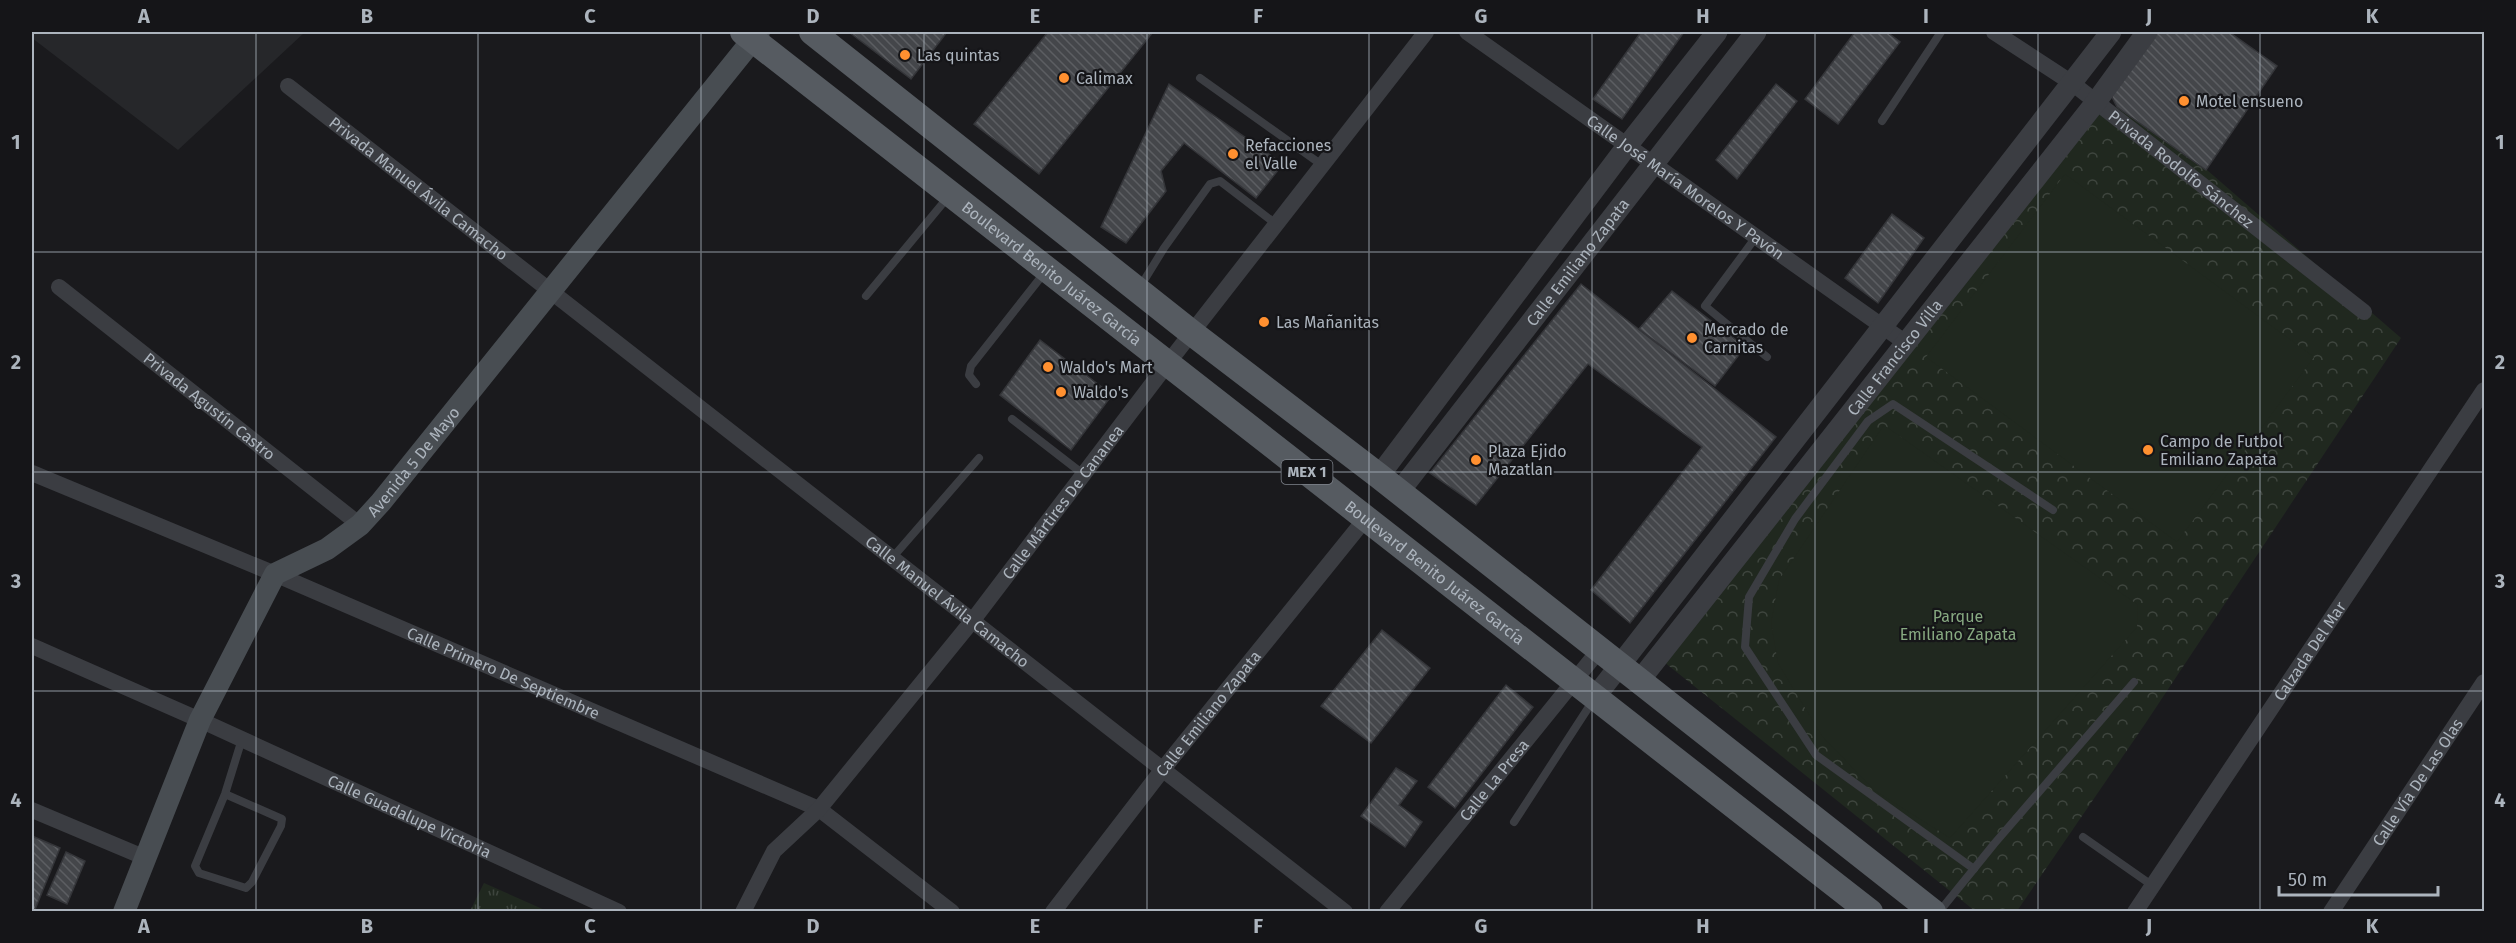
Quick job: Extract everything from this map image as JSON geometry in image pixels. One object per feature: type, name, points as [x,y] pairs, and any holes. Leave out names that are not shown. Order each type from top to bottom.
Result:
[{"type":"main road","name":"MEX 1","points":[[812,32],[1192,333],[1379,476],[1933,912]]},
{"type":"main road","name":"Boulevard Benito Juárez García","points":[[752,34],[951,194],[1575,679],[1864,910]]},
{"type":"main road","name":"Avenida 5 De Mayo","points":[[275,574],[327,549],[360,525],[552,291],[752,34]]},
{"type":"main road","points":[[124,912],[200,720],[275,574]]},
{"type":"street","name":"Calle Mártires De Cananea","points":[[743,912],[774,851],[819,809],[973,620],[1168,363],[1426,32]]},
{"type":"street","name":"Calle José María Morelos Y Pavón","points":[[1467,32],[1906,343]]},
{"type":"street","name":"Calle Emiliano Zapata","points":[[1379,476],[1627,147],[1718,32]]},
{"type":"street","name":"Calle Emiliano Zapata","points":[[1399,492],[1756,32]]},
{"type":"street","name":"Privada Rodolfo Sánchez","points":[[1994,32],[2096,102],[2364,312]]},
{"type":"street","name":"Calle Francisco Villa","points":[[1630,673],[1884,326],[2111,32]]},
{"type":"street","name":"Calle Francisco Villa","points":[[1630,673],[1906,343],[2096,102],[2147,32]]},
{"type":"street","name":"Privada Manuel Ávila Camacho","points":[[288,86],[552,291]]},
{"type":"street","name":"Privada Agustín Castro","points":[[59,287],[360,525]]},
{"type":"street","name":"Calle Manuel Ávila Camacho","points":[[552,291],[1345,912]]},
{"type":"street","name":"Calzada Del Mar","points":[[2135,912],[2484,390]]},
{"type":"street","name":"Calle Primero De Septiembre","points":[[32,473],[275,574],[819,809],[952,912]]},
{"type":"street","name":"Calle Emiliano Zapata","points":[[1053,912],[1163,769],[1366,518]]},
{"type":"street","name":"Calle Guadalupe Victoria","points":[[32,646],[242,739],[619,912]]},
{"type":"street","name":"Calle La Presa","points":[[1387,912],[1600,649]]},
{"type":"street","points":[[1596,696],[1630,673]]},
{"type":"street","name":"Calle Vía De Las Olas","points":[[2331,912],[2484,682]]},
{"type":"street","points":[[32,810],[146,858]]},
{"type":"lane","points":[[1882,121],[1941,32]]},
{"type":"lane","points":[[1200,78],[1322,165]]},
{"type":"lane","points":[[1138,290],[1164,248],[1210,184],[1221,181],[1276,224]]},
{"type":"lane","points":[[866,296],[951,194]]},
{"type":"lane","points":[[1756,237],[1705,306],[1767,357]]},
{"type":"lane","points":[[976,384],[969,375],[971,366],[1048,270]]},
{"type":"lane","points":[[1974,869],[1816,755],[1745,647],[1749,597],[1795,519],[1868,421],[1893,404],[2053,510]]},
{"type":"lane","points":[[1012,419],[1083,474]]},
{"type":"lane","points":[[893,557],[979,458]]},
{"type":"lane","points":[[1939,912],[2134,682]]},
{"type":"lane","points":[[1514,822],[1596,696]]},
{"type":"lane","points":[[225,794],[282,819],[281,826],[252,882],[246,888],[199,873],[195,866],[225,794],[242,739]]},
{"type":"lane","points":[[2083,837],[2153,886]]},
{"type":"shaded area","points":[[32,32],[305,32],[178,150],[32,38]]},
{"type":"green space","name":"Parque Emiliano Zapata","points":[[2117,107],[2207,170],[2401,338],[2145,724],[2017,911],[1975,911],[1664,662],[2082,121]]},
{"type":"green space","name":"Campo de Futbol Emiliano Zapata","points":[[2065,174],[2314,357],[2177,542],[1926,357]]},
{"type":"green space","points":[[1884,425],[2138,605],[2137,627],[1950,838],[1874,790],[1822,736],[1778,663],[1771,623],[1779,580]]},
{"type":"green space","points":[[484,883],[547,911],[470,911]]},
{"type":"building","name":"Las quintas","points":[[849,32],[947,32],[911,79]]},
{"type":"building","name":"Calimax","points":[[1048,32],[1153,32],[1039,174],[974,124]]},
{"type":"building","points":[[1641,32],[1684,32],[1622,119],[1593,99]]},
{"type":"building","points":[[1855,32],[1887,32],[1900,42],[1838,124],[1805,99]]},
{"type":"building","name":"Motel ensueno","points":[[2156,32],[2229,32],[2277,66],[2206,170],[2117,107],[2111,95]]},
{"type":"building","name":"Refacciones el Valle","points":[[1169,84],[1283,164],[1256,198],[1184,143],[1161,171],[1166,191],[1126,243],[1101,227]]},
{"type":"building","points":[[1776,84],[1797,101],[1737,179],[1716,160]]},
{"type":"building","points":[[1892,214],[1924,238],[1878,303],[1845,278]]},
{"type":"building","name":"Plaza Ejido Mazatlan","points":[[1581,284],[1776,437],[1630,623],[1591,590],[1702,447],[1588,364],[1476,505],[1430,473]]},
{"type":"building","name":"Mercado de Carnitas","points":[[1672,291],[1745,347],[1715,386],[1639,329]]},
{"type":"building","name":"Waldo's Mart","points":[[1040,340],[1112,395],[1071,450],[1000,395]]},
{"type":"building","points":[[1382,630],[1430,668],[1371,743],[1321,706]]},
{"type":"building","points":[[1506,685],[1533,707],[1455,808],[1428,787]]},
{"type":"building","points":[[1396,768],[1417,781],[1399,805],[1422,822],[1405,847],[1361,816]]},
{"type":"building","points":[[32,836],[60,848],[34,912],[32,912]]},
{"type":"building","points":[[66,852],[85,861],[67,904],[47,895]]},
{"type":"place","name":"Las quintas","points":[[905,55]]},
{"type":"place","name":"Calimax","points":[[1064,78]]},
{"type":"place","name":"Motel ensueno","points":[[2184,101]]},
{"type":"place","name":"Refacciones el Valle","points":[[1233,154]]},
{"type":"place","name":"Las Mañanitas","points":[[1264,322]]},
{"type":"place","name":"Mercado de Carnitas","points":[[1692,338]]},
{"type":"place","name":"Waldo's Mart","points":[[1048,367]]},
{"type":"place","name":"Waldo's","points":[[1061,392]]},
{"type":"place","name":"Campo de Futbol Emiliano Zapata","points":[[2148,450]]},
{"type":"place","name":"Plaza Ejido Mazatlan","points":[[1476,460]]}]
